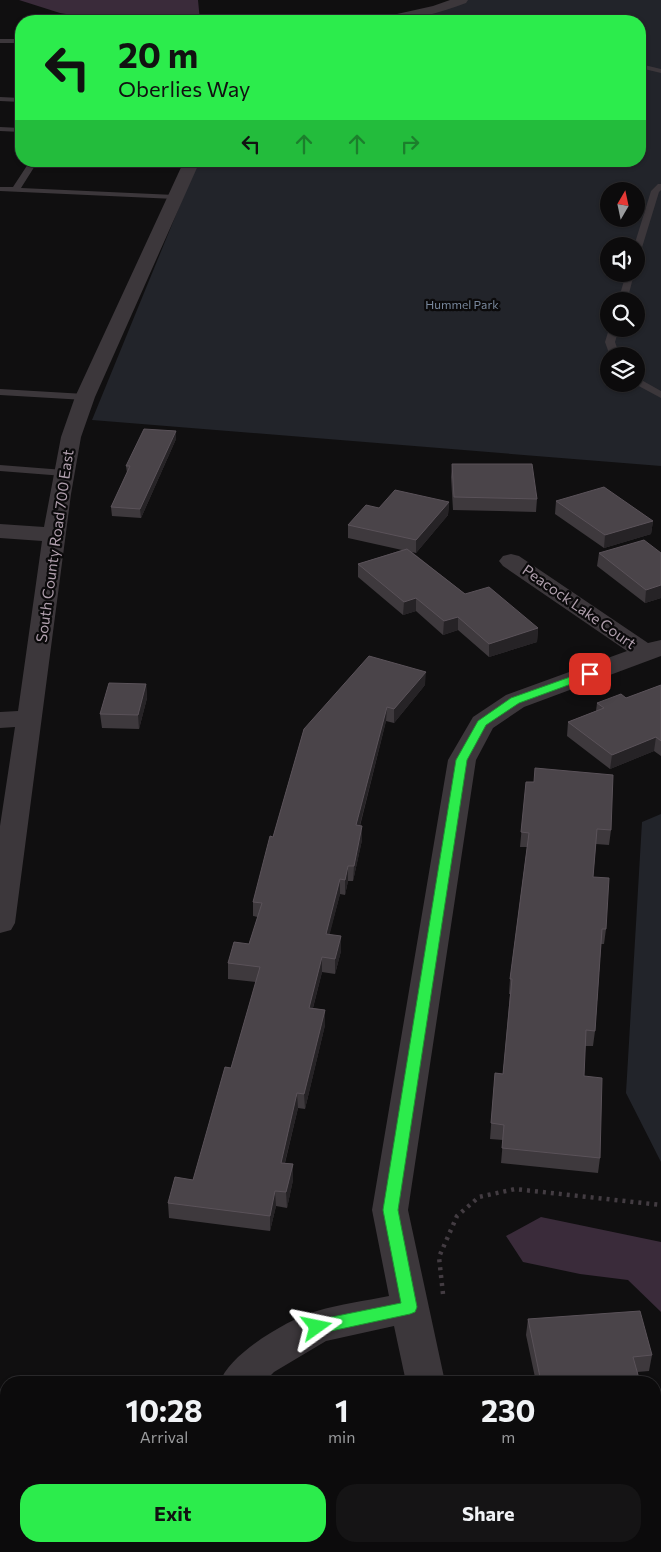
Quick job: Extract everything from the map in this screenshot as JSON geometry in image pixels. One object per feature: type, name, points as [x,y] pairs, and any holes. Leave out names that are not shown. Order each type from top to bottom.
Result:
[{"type":"street","points":[[410,15],[437,9],[462,0]]},
{"type":"street","name":"South County Road 700 East","points":[[0,924],[64,473],[71,437],[85,397],[189,167]]},
{"type":"street","points":[[0,532],[55,535]]},
{"type":"street","name":"Peacock Lake Court","points":[[511,561],[653,650]]},
{"type":"street","points":[[425,1376],[427,1304],[390,1210],[462,760],[482,723],[515,701],[653,650]]},
{"type":"street","points":[[0,720],[30,720]]},
{"type":"street","points":[[244,1376],[260,1360],[317,1327],[427,1304]]},
{"type":"lane","points":[[0,40],[15,41]]},
{"type":"lane","points":[[646,67],[661,71]]},
{"type":"lane","points":[[0,99],[15,100]]},
{"type":"lane","points":[[0,129],[15,130]]},
{"type":"lane","points":[[16,190],[30,167]]},
{"type":"lane","points":[[641,237],[655,191],[661,186]]},
{"type":"lane","points":[[0,189],[175,196]]},
{"type":"lane","points":[[645,385],[661,395]]},
{"type":"lane","points":[[0,392],[85,397]]},
{"type":"lane","points":[[0,468],[64,473]]},
{"type":"path","points":[[427,1304],[439,1257],[457,1216],[479,1197],[516,1189],[661,1205]]},
{"type":"green space","name":"Hummel Park","points":[[451,0],[661,0],[661,466],[92,420],[196,167],[646,167],[646,15],[408,15],[437,9]]},
{"type":"green space","points":[[661,814],[661,1162],[626,1093],[642,822]]},
{"type":"shaded area","points":[[19,0],[198,0],[199,15],[72,15]]},
{"type":"shaded area","points":[[541,1217],[661,1242],[661,1312],[628,1280],[580,1274],[523,1262],[506,1236]]},
{"type":"building","points":[[144,429],[176,431],[140,509],[111,507],[130,466],[126,466]]},
{"type":"building","points":[[452,464],[532,464],[537,499],[454,497]]},
{"type":"building","points":[[604,487],[653,521],[605,535],[556,501]]},
{"type":"building","points":[[395,490],[449,502],[416,540],[348,525],[366,505],[379,508]]},
{"type":"building","points":[[644,540],[661,553],[661,585],[646,590],[599,553]]},
{"type":"building","points":[[407,549],[465,594],[489,587],[538,628],[489,644],[458,617],[444,621],[416,598],[404,602],[358,564]]},
{"type":"building","points":[[369,656],[426,672],[394,709],[387,707],[356,825],[362,826],[354,866],[348,866],[345,880],[340,879],[326,934],[341,936],[335,959],[322,957],[309,1008],[325,1010],[304,1094],[297,1093],[281,1163],[293,1164],[286,1192],[275,1191],[270,1216],[168,1203],[175,1177],[193,1180],[225,1067],[231,1068],[260,967],[228,963],[234,942],[249,944],[262,903],[253,902],[270,836],[273,837],[304,729]]},
{"type":"building","points":[[109,683],[146,684],[138,715],[100,714]]},
{"type":"building","points":[[661,685],[661,741],[656,737],[612,755],[568,722],[604,708],[597,703],[621,694],[626,698]]},
{"type":"building","points":[[535,768],[613,775],[611,830],[597,829],[593,877],[609,878],[606,929],[602,929],[595,1031],[586,1030],[584,1076],[602,1078],[600,1158],[502,1148],[504,1125],[491,1123],[495,1073],[503,1074],[512,979],[510,979],[529,833],[521,832],[526,782],[534,782]]},
{"type":"building","points":[[640,1311],[652,1355],[633,1357],[638,1376],[540,1376],[528,1319]]},
{"type":"route","points":[[317,1327],[410,1307],[390,1210],[462,760],[482,723],[504,708],[515,701],[590,674]]}]
